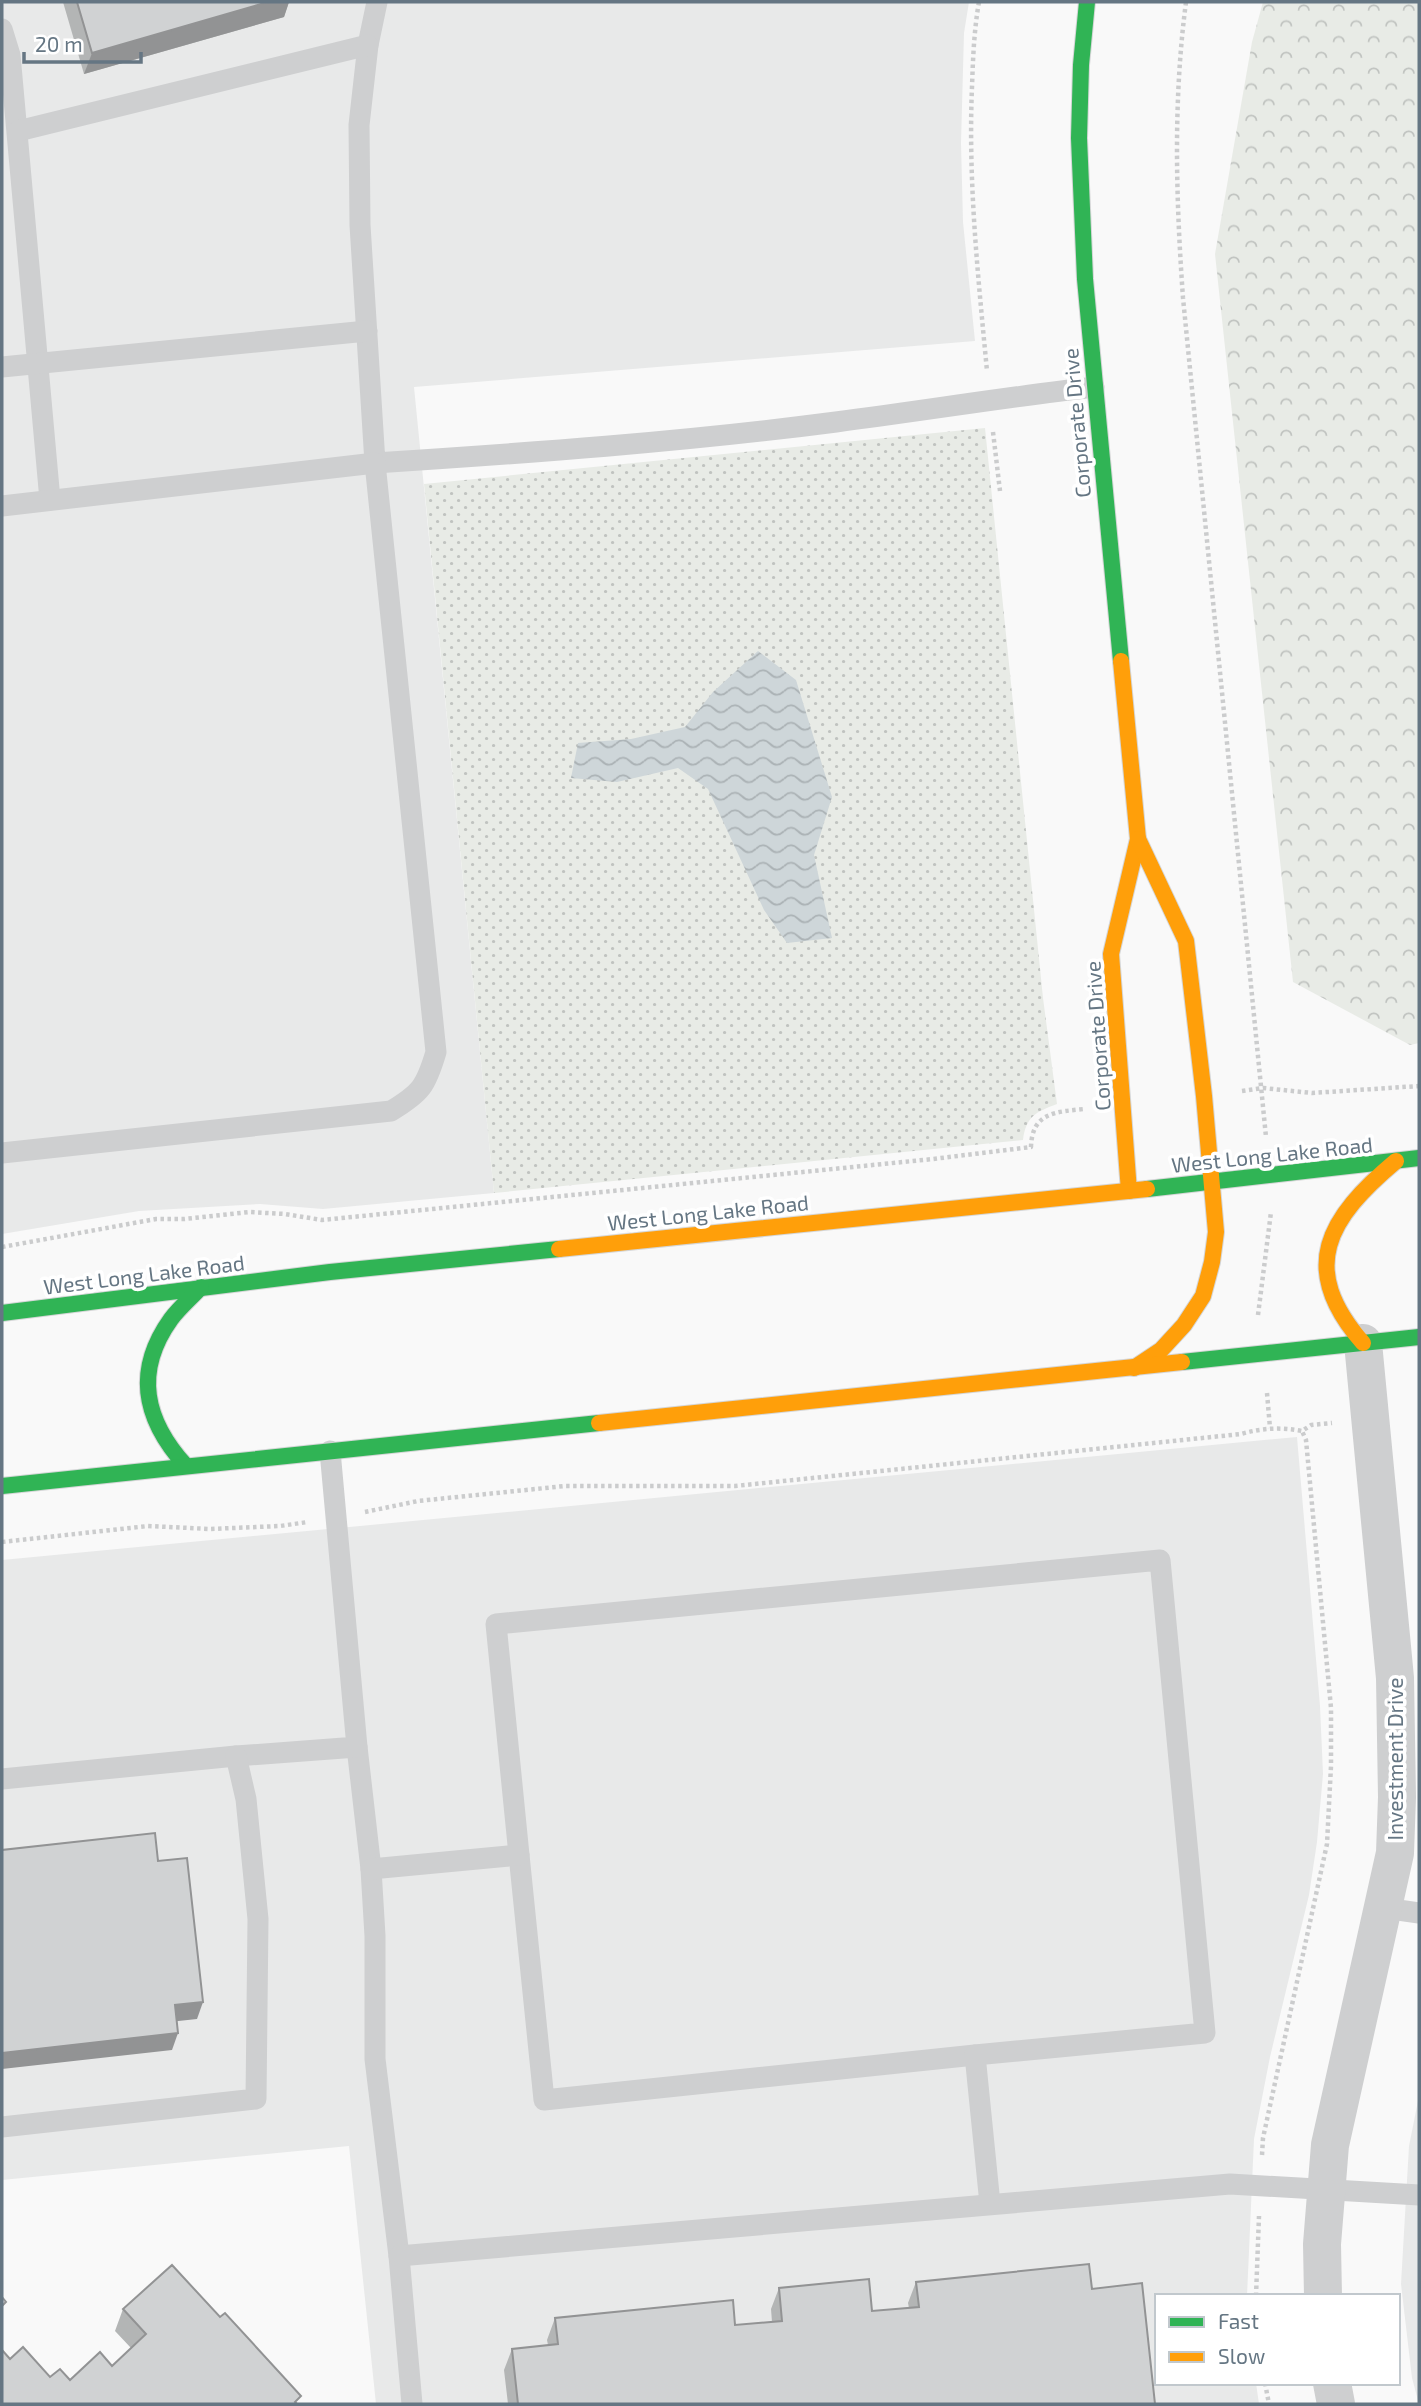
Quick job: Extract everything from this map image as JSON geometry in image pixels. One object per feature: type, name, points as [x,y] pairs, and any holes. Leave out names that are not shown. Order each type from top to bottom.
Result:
[{"type":"main road","name":"Corporate Drive","points":[[1087,2],[1081,65],[1079,138],[1085,279],[1138,839],[1111,954],[1129,1191]]},
{"type":"main road","name":"Corporate Drive","points":[[1134,1368],[1161,1350],[1184,1325],[1203,1296],[1216,1232],[1213,1181],[1186,941],[1138,839]]},
{"type":"main road","name":"West Long Lake Road","points":[[2,1313],[201,1287],[1129,1191],[1419,1158]]},
{"type":"main road","points":[[1363,1343],[1341,1317],[1329,1293],[1326,1268],[1329,1243],[1343,1214],[1365,1186],[1396,1161]]},
{"type":"main road","points":[[186,1466],[156,1426],[150,1401],[148,1374],[155,1348],[171,1319],[201,1287]]},
{"type":"main road","points":[[2,1486],[1419,1337]]},
{"type":"street","name":"Investment Drive","points":[[1323,2294],[1322,2244],[1326,2188],[1341,2091],[1402,1910],[1395,1842],[1395,1678],[1363,1343]]},
{"type":"street","points":[[1332,2385],[1336,2404]]},
{"type":"lane","points":[[2,1153],[391,1111],[415,1097],[429,1076],[436,1052],[375,463],[360,225],[359,125],[368,45],[377,2]]},
{"type":"lane","points":[[2,29],[10,55],[18,131],[26,250],[50,500]]},
{"type":"lane","points":[[18,131],[368,45]]},
{"type":"lane","points":[[2,367],[366,331]]},
{"type":"lane","points":[[2,506],[375,463],[633,444],[834,422],[1094,387]]},
{"type":"lane","points":[[330,1451],[371,1869],[375,1936],[375,2059],[399,2256],[412,2404]]},
{"type":"lane","points":[[1160,1560],[1205,2033],[975,2055],[544,2100],[496,1624],[1160,1560]]},
{"type":"lane","points":[[2,1779],[357,1747]]},
{"type":"lane","points":[[2,2127],[256,2099],[258,1919],[246,1799],[236,1756]]},
{"type":"lane","points":[[371,1869],[519,1855]]},
{"type":"lane","points":[[975,2055],[990,2204]]},
{"type":"lane","points":[[399,2256],[1230,2184],[1419,2195]]},
{"type":"path","points":[[979,2],[975,26],[970,156],[973,224],[987,369]]},
{"type":"path","points":[[1186,2],[1176,104],[1178,232],[1264,1111]]},
{"type":"path","points":[[993,429],[1000,491]]},
{"type":"path","points":[[1238,1092],[1263,1088],[1312,1093],[1419,1086]]},
{"type":"path","points":[[2,1247],[156,1219],[184,1219],[249,1212],[322,1220],[1031,1147],[1031,1134],[1038,1122],[1049,1114],[1086,1108]]},
{"type":"path","points":[[1258,1319],[1271,1209]]},
{"type":"path","points":[[1269,1409],[1270,1428]]},
{"type":"path","points":[[2,1542],[148,1526],[209,1529],[280,1526],[336,1518],[418,1501],[551,1488],[735,1486],[1241,1434],[1270,1428],[1302,1431],[1311,1425]]},
{"type":"path","points":[[1263,2138],[1327,1844],[1331,1708],[1306,1440],[1302,1431]]},
{"type":"path","points":[[1256,2294],[1258,2224]]},
{"type":"path","points":[[1265,2385],[1269,2404]]},
{"type":"shaded area","points":[[2,2],[969,2],[964,33],[961,143],[963,222],[975,341],[414,387],[494,1193],[323,1209],[260,1204],[139,1211],[2,1234]]},
{"type":"shaded area","points":[[1297,1437],[1320,1706],[1323,1774],[1309,1895],[1270,2057],[1254,2139],[1247,2294],[1155,2294],[1155,2385],[1256,2385],[1259,2404],[376,2404],[349,2146],[2,2180],[2,1560]]},
{"type":"shaded area","points":[[1419,2096],[1419,2404],[1412,2378],[1401,2284],[1409,2146]]},
{"type":"green space","points":[[1263,2],[1419,2],[1419,1043],[1410,1045],[1293,982],[1215,254],[1252,42]]},
{"type":"green space","points":[[985,428],[1043,998],[1057,1104],[1033,1116],[1024,1132],[1023,1140],[494,1193],[424,484]]},
{"type":"water","points":[[758,651],[796,680],[832,797],[814,855],[832,938],[787,943],[764,910],[708,789],[678,768],[617,782],[571,778],[578,743],[631,739],[685,727],[713,692]]},
{"type":"building","points":[[77,2],[268,2],[92,53]]},
{"type":"building","points":[[155,1833],[158,1861],[187,1858],[203,2002],[175,2005],[178,2033],[2,2053],[2,1850]]},
{"type":"building","points":[[1089,2264],[1092,2289],[1142,2283],[1155,2404],[518,2404],[512,2349],[558,2344],[555,2318],[733,2300],[735,2325],[782,2321],[779,2288],[869,2279],[872,2311],[919,2307],[916,2282]]},
{"type":"building","points":[[172,2265],[220,2317],[225,2313],[301,2396],[295,2402],[297,2404],[2,2404],[2,2350],[10,2359],[23,2347],[50,2377],[60,2369],[70,2380],[100,2352],[112,2366],[146,2334],[123,2309]]},
{"type":"traffic: fast","points":[[1087,2],[1081,65],[1079,138],[1085,279],[1121,661]]},
{"type":"traffic: fast","points":[[1147,1189],[1419,1158]]},
{"type":"traffic: fast","points":[[2,1313],[330,1272],[559,1249]]},
{"type":"traffic: fast","points":[[186,1466],[172,1449],[153,1414],[148,1377],[159,1339],[174,1315],[201,1287]]},
{"type":"traffic: fast","points":[[1182,1362],[1419,1337]]},
{"type":"traffic: fast","points":[[2,1486],[599,1423]]},
{"type":"traffic: slow","points":[[1121,661],[1138,839],[1111,954],[1129,1191]]},
{"type":"traffic: slow","points":[[1134,1368],[1161,1350],[1184,1325],[1203,1296],[1216,1232],[1186,941],[1138,839]]},
{"type":"traffic: slow","points":[[1363,1343],[1343,1316],[1331,1291],[1327,1267],[1329,1245],[1338,1224],[1353,1203],[1396,1161]]},
{"type":"traffic: slow","points":[[559,1249],[1147,1189]]},
{"type":"traffic: slow","points":[[599,1423],[1182,1362]]}]
